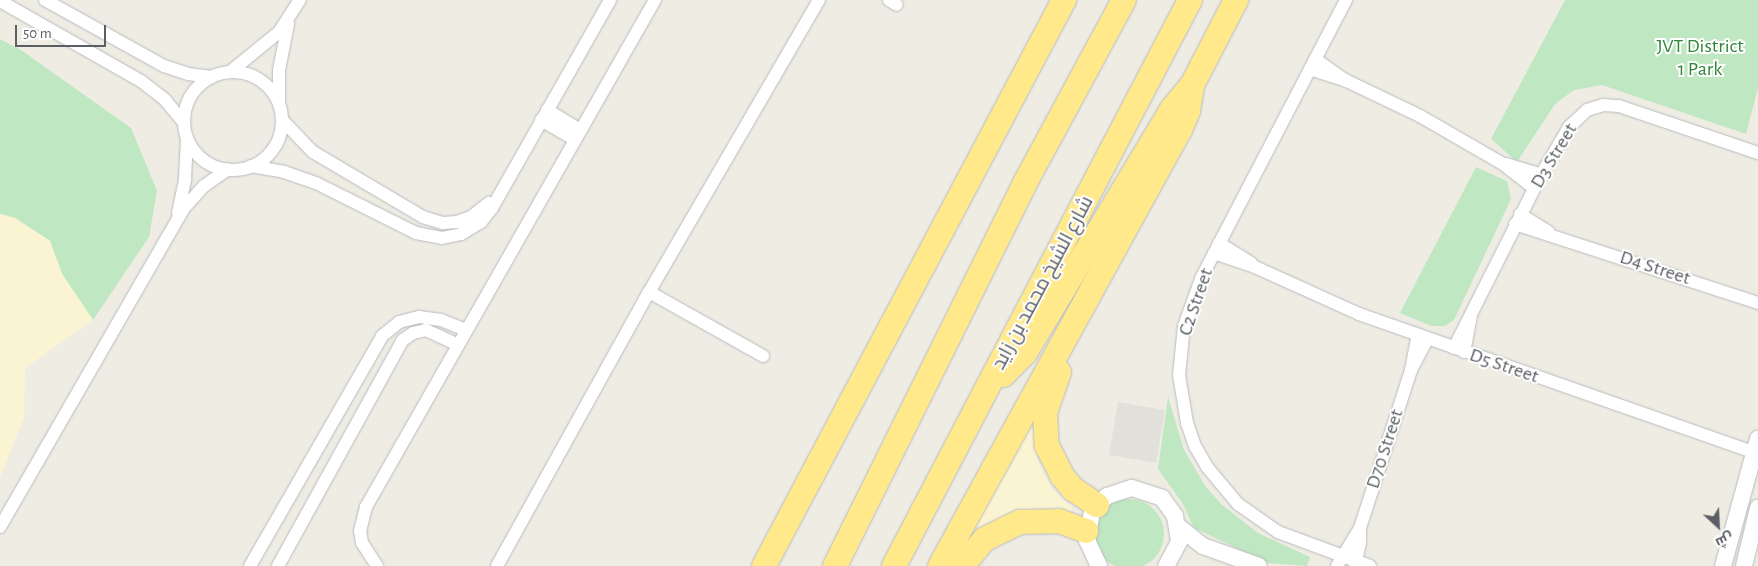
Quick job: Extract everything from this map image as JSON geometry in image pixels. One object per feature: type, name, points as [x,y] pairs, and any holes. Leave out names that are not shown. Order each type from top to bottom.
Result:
[{"type":"highway","points":[[835,566],[1025,183],[1124,0]]},
{"type":"highway","name":"شارع الشيخ محمد بن زايد","points":[[894,566],[1190,0]]},
{"type":"highway","points":[[988,386],[1025,353],[1172,109],[1192,85],[1236,0]]},
{"type":"highway","points":[[764,566],[1059,4]]},
{"type":"highway","points":[[940,566],[1180,130],[1188,110],[1192,85]]},
{"type":"highway","points":[[1097,504],[1073,489],[1062,476],[1050,454],[1045,430],[1049,396],[1102,269]]},
{"type":"highway","points":[[962,566],[985,539],[1020,522],[1059,521],[1086,531]]},
{"type":"highway","points":[[774,566],[778,540]]},
{"type":"street","points":[[46,0],[164,66],[188,74],[212,77]]},
{"type":"street","points":[[176,220],[185,179],[187,137],[184,123],[185,111],[194,91],[212,77],[230,72],[268,44],[289,20],[300,0]]},
{"type":"street","points":[[0,526],[176,220],[204,186],[228,169],[251,166],[308,180],[408,230],[433,238],[450,237],[472,229],[488,213],[610,0]]},
{"type":"street","points":[[377,566],[362,543],[361,519],[466,330],[655,0]]},
{"type":"street","points":[[497,566],[649,292],[819,0]]},
{"type":"street","name":"C2 Street","points":[[1346,0],[1216,248],[1192,303],[1180,350],[1181,399],[1195,446],[1221,487],[1257,519],[1300,542],[1347,562],[1370,566]]},
{"type":"street","points":[[0,1],[141,81],[165,100],[184,123]]},
{"type":"street","points":[[251,166],[270,153],[280,132],[282,120],[279,105],[279,70],[289,20]]},
{"type":"street","points":[[1312,64],[1420,116],[1503,164],[1534,188]]},
{"type":"street","points":[[230,72],[254,77],[273,94],[279,105]]},
{"type":"street","name":"D3 Street","points":[[1459,350],[1471,313],[1541,174],[1574,120],[1587,110],[1603,105],[1619,106],[1758,153]]},
{"type":"street","points":[[544,115],[578,135]]},
{"type":"street","points":[[282,120],[313,152],[429,219],[443,223],[464,220],[477,214],[498,195]]},
{"type":"street","points":[[187,137],[198,156],[228,169]]},
{"type":"street","points":[[1503,164],[1541,174]]},
{"type":"street","name":"D4 Street","points":[[1517,219],[1551,234],[1758,303]]},
{"type":"street","name":"D5 Street","points":[[1216,248],[1337,305],[1459,350],[1757,449]]},
{"type":"street","points":[[649,292],[763,356]]},
{"type":"street","points":[[250,566],[382,336],[399,322],[419,317],[441,320],[466,330]]},
{"type":"street","points":[[278,566],[404,340],[414,333],[426,330],[458,345]]},
{"type":"street","name":"D70 Street","points":[[1347,562],[1423,336]]},
{"type":"street","points":[[1723,566],[1757,449]]},
{"type":"street","points":[[1099,566],[1089,550],[1086,531],[1097,504],[1114,492],[1142,489],[1162,498],[1175,516],[1178,526],[1176,551],[1166,566]]},
{"type":"street","points":[[1744,566],[1758,508]]},
{"type":"street","points":[[1178,526],[1203,546],[1259,566]]},
{"type":"shaded area","points":[[1118,402],[1165,410],[1156,463],[1109,455]]},
{"type":"green space","name":"JVT District 1 Park","points":[[1565,0],[1758,0],[1758,88],[1746,134],[1602,85],[1574,90],[1555,104],[1517,162],[1491,139]]},
{"type":"green space","points":[[0,39],[21,50],[131,128],[157,191],[149,237],[93,320],[62,274],[50,241],[15,218],[0,214]]},
{"type":"green space","points":[[1476,167],[1507,181],[1511,199],[1454,320],[1445,326],[1431,326],[1400,313]]},
{"type":"green space","points":[[1168,397],[1184,450],[1206,487],[1221,504],[1258,533],[1310,557],[1307,566],[1268,563],[1194,528],[1183,504],[1158,469]]},
{"type":"green space","points":[[1129,499],[1142,502],[1154,509],[1161,521],[1164,534],[1161,547],[1154,559],[1142,566],[1129,569],[1116,566],[1104,559],[1097,547],[1094,534],[1097,521],[1104,509],[1116,502]]},
{"type":"sand","points":[[0,214],[15,218],[50,241],[62,274],[93,320],[25,368],[24,417],[0,477]]},
{"type":"sand","points":[[1032,423],[1038,463],[1052,489],[1071,506],[1072,511],[1070,514],[1042,509],[1015,513],[987,524],[963,544]]}]
